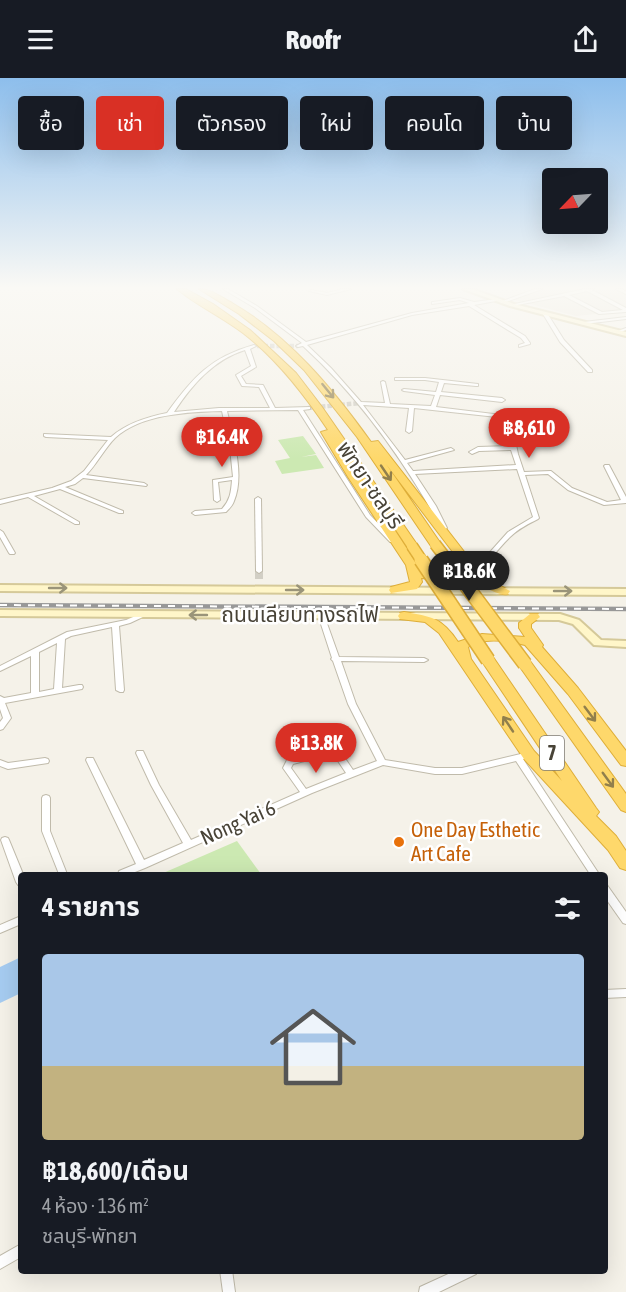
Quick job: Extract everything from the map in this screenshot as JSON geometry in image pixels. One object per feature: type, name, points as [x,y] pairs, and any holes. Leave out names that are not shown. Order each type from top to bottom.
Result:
[{"type":"highway","name":"พัทยา-ชลบุรี","points":[[264,346],[293,375],[626,864]]},
{"type":"highway","name":"7","points":[[284,346],[341,408],[435,544],[525,664],[626,806]]},
{"type":"highway","points":[[341,408],[374,442],[465,560],[487,584],[504,591]]},
{"type":"highway","points":[[314,409],[335,450],[410,564],[423,575],[450,576],[468,571],[465,560]]},
{"type":"highway","points":[[395,590],[412,586],[416,582],[410,564]]},
{"type":"highway","points":[[404,616],[424,618],[439,625],[467,663],[524,757],[615,847]]},
{"type":"highway","points":[[534,617],[528,619],[525,628],[626,760]]},
{"type":"highway","points":[[467,663],[461,650],[464,641],[508,638],[528,640],[573,691]]},
{"type":"street","points":[[170,413],[211,364],[254,346]]},
{"type":"street","points":[[303,346],[333,370],[360,403],[432,504],[448,538]]},
{"type":"street","points":[[566,346],[590,371]]},
{"type":"street","points":[[247,348],[254,366],[238,375],[244,386],[261,387],[273,409]]},
{"type":"street","points":[[397,379],[476,385]]},
{"type":"street","points":[[433,408],[442,381]]},
{"type":"street","points":[[383,382],[388,404]]},
{"type":"street","points":[[404,390],[502,400]]},
{"type":"street","points":[[360,403],[412,406],[508,417],[521,474],[536,518],[508,534],[495,552],[484,560],[465,560]]},
{"type":"street","points":[[409,431],[412,406]]},
{"type":"street","points":[[300,409],[368,516],[401,551]]},
{"type":"street","points":[[0,502],[78,481],[110,438],[131,425],[170,413],[314,409]]},
{"type":"street","points":[[195,513],[217,512],[227,508],[236,489],[224,410]]},
{"type":"street","points":[[46,435],[110,438]]},
{"type":"street","points":[[472,452],[478,449],[514,448]]},
{"type":"street","points":[[403,462],[451,450]]},
{"type":"street","points":[[411,473],[519,466]]},
{"type":"street","points":[[521,474],[549,472],[570,489],[606,504],[626,501],[607,466]]},
{"type":"street","points":[[81,476],[144,485]]},
{"type":"street","points":[[217,500],[215,481],[236,478]]},
{"type":"street","points":[[59,487],[121,513]]},
{"type":"street","points":[[28,495],[76,523]]},
{"type":"street","points":[[258,498],[259,571]]},
{"type":"street","points":[[0,532],[12,553]]},
{"type":"street","name":"ถนนเลียบทางรถไฟ","points":[[0,588],[259,586],[626,592]]},
{"type":"street","name":"ถนนเลียบทางรถไฟ","points":[[0,613],[534,617],[571,619],[598,643],[626,644]]},
{"type":"street","points":[[0,669],[79,630],[128,622],[145,614]]},
{"type":"street","points":[[321,615],[353,707],[382,762],[435,771],[462,771],[524,757],[595,872]]},
{"type":"street","points":[[115,624],[120,690]]},
{"type":"street","points":[[58,691],[61,639]]},
{"type":"street","points":[[35,652],[35,694]]},
{"type":"street","points":[[335,659],[424,660]]},
{"type":"street","points":[[0,726],[7,718],[1,699],[79,687]]},
{"type":"street","points":[[304,793],[287,768],[290,762],[331,751],[337,753],[351,774]]},
{"type":"street","points":[[140,753],[154,785],[189,844]]},
{"type":"street","points":[[90,760],[141,866]]},
{"type":"street","points":[[0,763],[8,766],[45,761]]},
{"type":"street","name":"Nong Yai 6","points":[[127,872],[304,793],[382,762]]},
{"type":"street","points":[[46,798],[46,831],[62,872]]},
{"type":"street","points":[[5,840],[18,874]]},
{"type":"street","points":[[608,894],[626,920]]},
{"type":"street","points":[[0,929],[18,921]]},
{"type":"street","points":[[608,994],[626,993]]},
{"type":"street","points":[[0,1263],[18,1252]]},
{"type":"street","points":[[227,1274],[229,1292]]},
{"type":"street","points":[[425,1292],[463,1274]]},
{"type":"green space","points":[[303,436],[316,454],[301,457],[316,455],[324,468],[282,474],[275,461],[290,458],[278,440]]},
{"type":"green space","points":[[237,841],[260,872],[166,872]]},
{"type":"water","points":[[18,958],[18,994],[0,1003],[0,967]]},
{"type":"tunnel","points":[[257,346],[298,346]]},
{"type":"tunnel","points":[[308,408],[360,403]]},
{"type":"tunnel","points":[[259,571],[259,583]]},
{"type":"railway","points":[[0,605],[626,609]]},
{"type":"place","name":"One Day Esthetic Art Cafe","points":[[399,842]]}]
